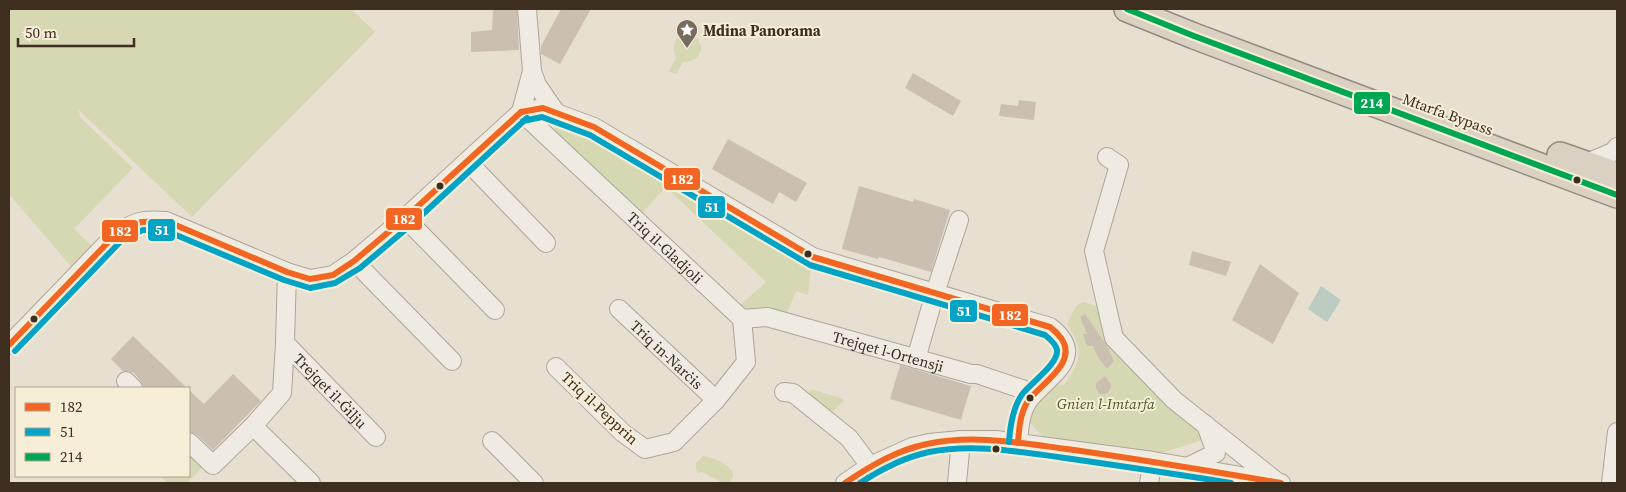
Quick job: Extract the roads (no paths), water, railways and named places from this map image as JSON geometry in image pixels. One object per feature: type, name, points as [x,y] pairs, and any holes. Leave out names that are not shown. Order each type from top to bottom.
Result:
[{"type":"highway","name":"Mtarfa Bypass","points":[[1127,9],[1617,195]]},
{"type":"highway","name":"Mtarfa Bypass","points":[[1167,9],[1617,175]]},
{"type":"street","points":[[527,9],[532,71],[537,85],[555,111]]},
{"type":"street","points":[[9,345],[111,238],[135,222],[150,220],[166,221],[286,272],[310,279],[333,275],[354,261],[405,218],[521,112],[532,71]]},
{"type":"street","points":[[521,112],[543,108],[594,127],[813,257],[1050,326],[1062,338],[1065,356],[1056,372],[1034,394],[1027,404],[1019,426],[1018,443]]},
{"type":"street","name":"Triq il-Gladjoli","points":[[521,112],[742,319]]},
{"type":"street","points":[[1584,164],[1613,152],[1617,147]]},
{"type":"street","points":[[1107,156],[1119,165],[1094,250],[1114,338],[1174,400],[1279,483]]},
{"type":"street","points":[[468,162],[546,243]]},
{"type":"street","points":[[405,218],[495,310]]},
{"type":"street","points":[[916,358],[959,220]]},
{"type":"street","points":[[354,261],[452,361]]},
{"type":"street","points":[[190,443],[213,464],[253,426],[282,393],[286,343],[286,272]]},
{"type":"street","name":"Triq in-Narċis","points":[[619,309],[716,400]]},
{"type":"street","name":"Trejqet l-Ortensji","points":[[742,319],[767,317],[971,374],[978,374],[1034,394]]},
{"type":"street","points":[[716,400],[746,362],[742,319]]},
{"type":"street","name":"Trejqet il-Ġilju","points":[[286,343],[376,437]]},
{"type":"street","name":"Triq il-Pepprin","points":[[556,367],[623,432],[645,449],[674,442],[716,400]]},
{"type":"street","points":[[784,392],[793,393],[849,438],[870,466]]},
{"type":"street","points":[[1187,467],[1216,453],[1205,424]]},
{"type":"street","points":[[253,426],[311,483]]},
{"type":"street","points":[[1611,483],[1617,432]]},
{"type":"street","points":[[957,483],[961,440]]},
{"type":"street","points":[[845,483],[870,466],[912,447],[929,443],[961,440],[996,440],[1153,461],[1279,483]]},
{"type":"street","points":[[492,441],[534,483]]},
{"type":"street","points":[[1228,474],[1233,446]]},
{"type":"street","points":[[1149,483],[1153,461]]},
{"type":"place","name":"Mdina Panorama","points":[[687,49]]},
{"type":"park label","name":"Gnien l-Imtarfa","points":[[1106,403]]}]
